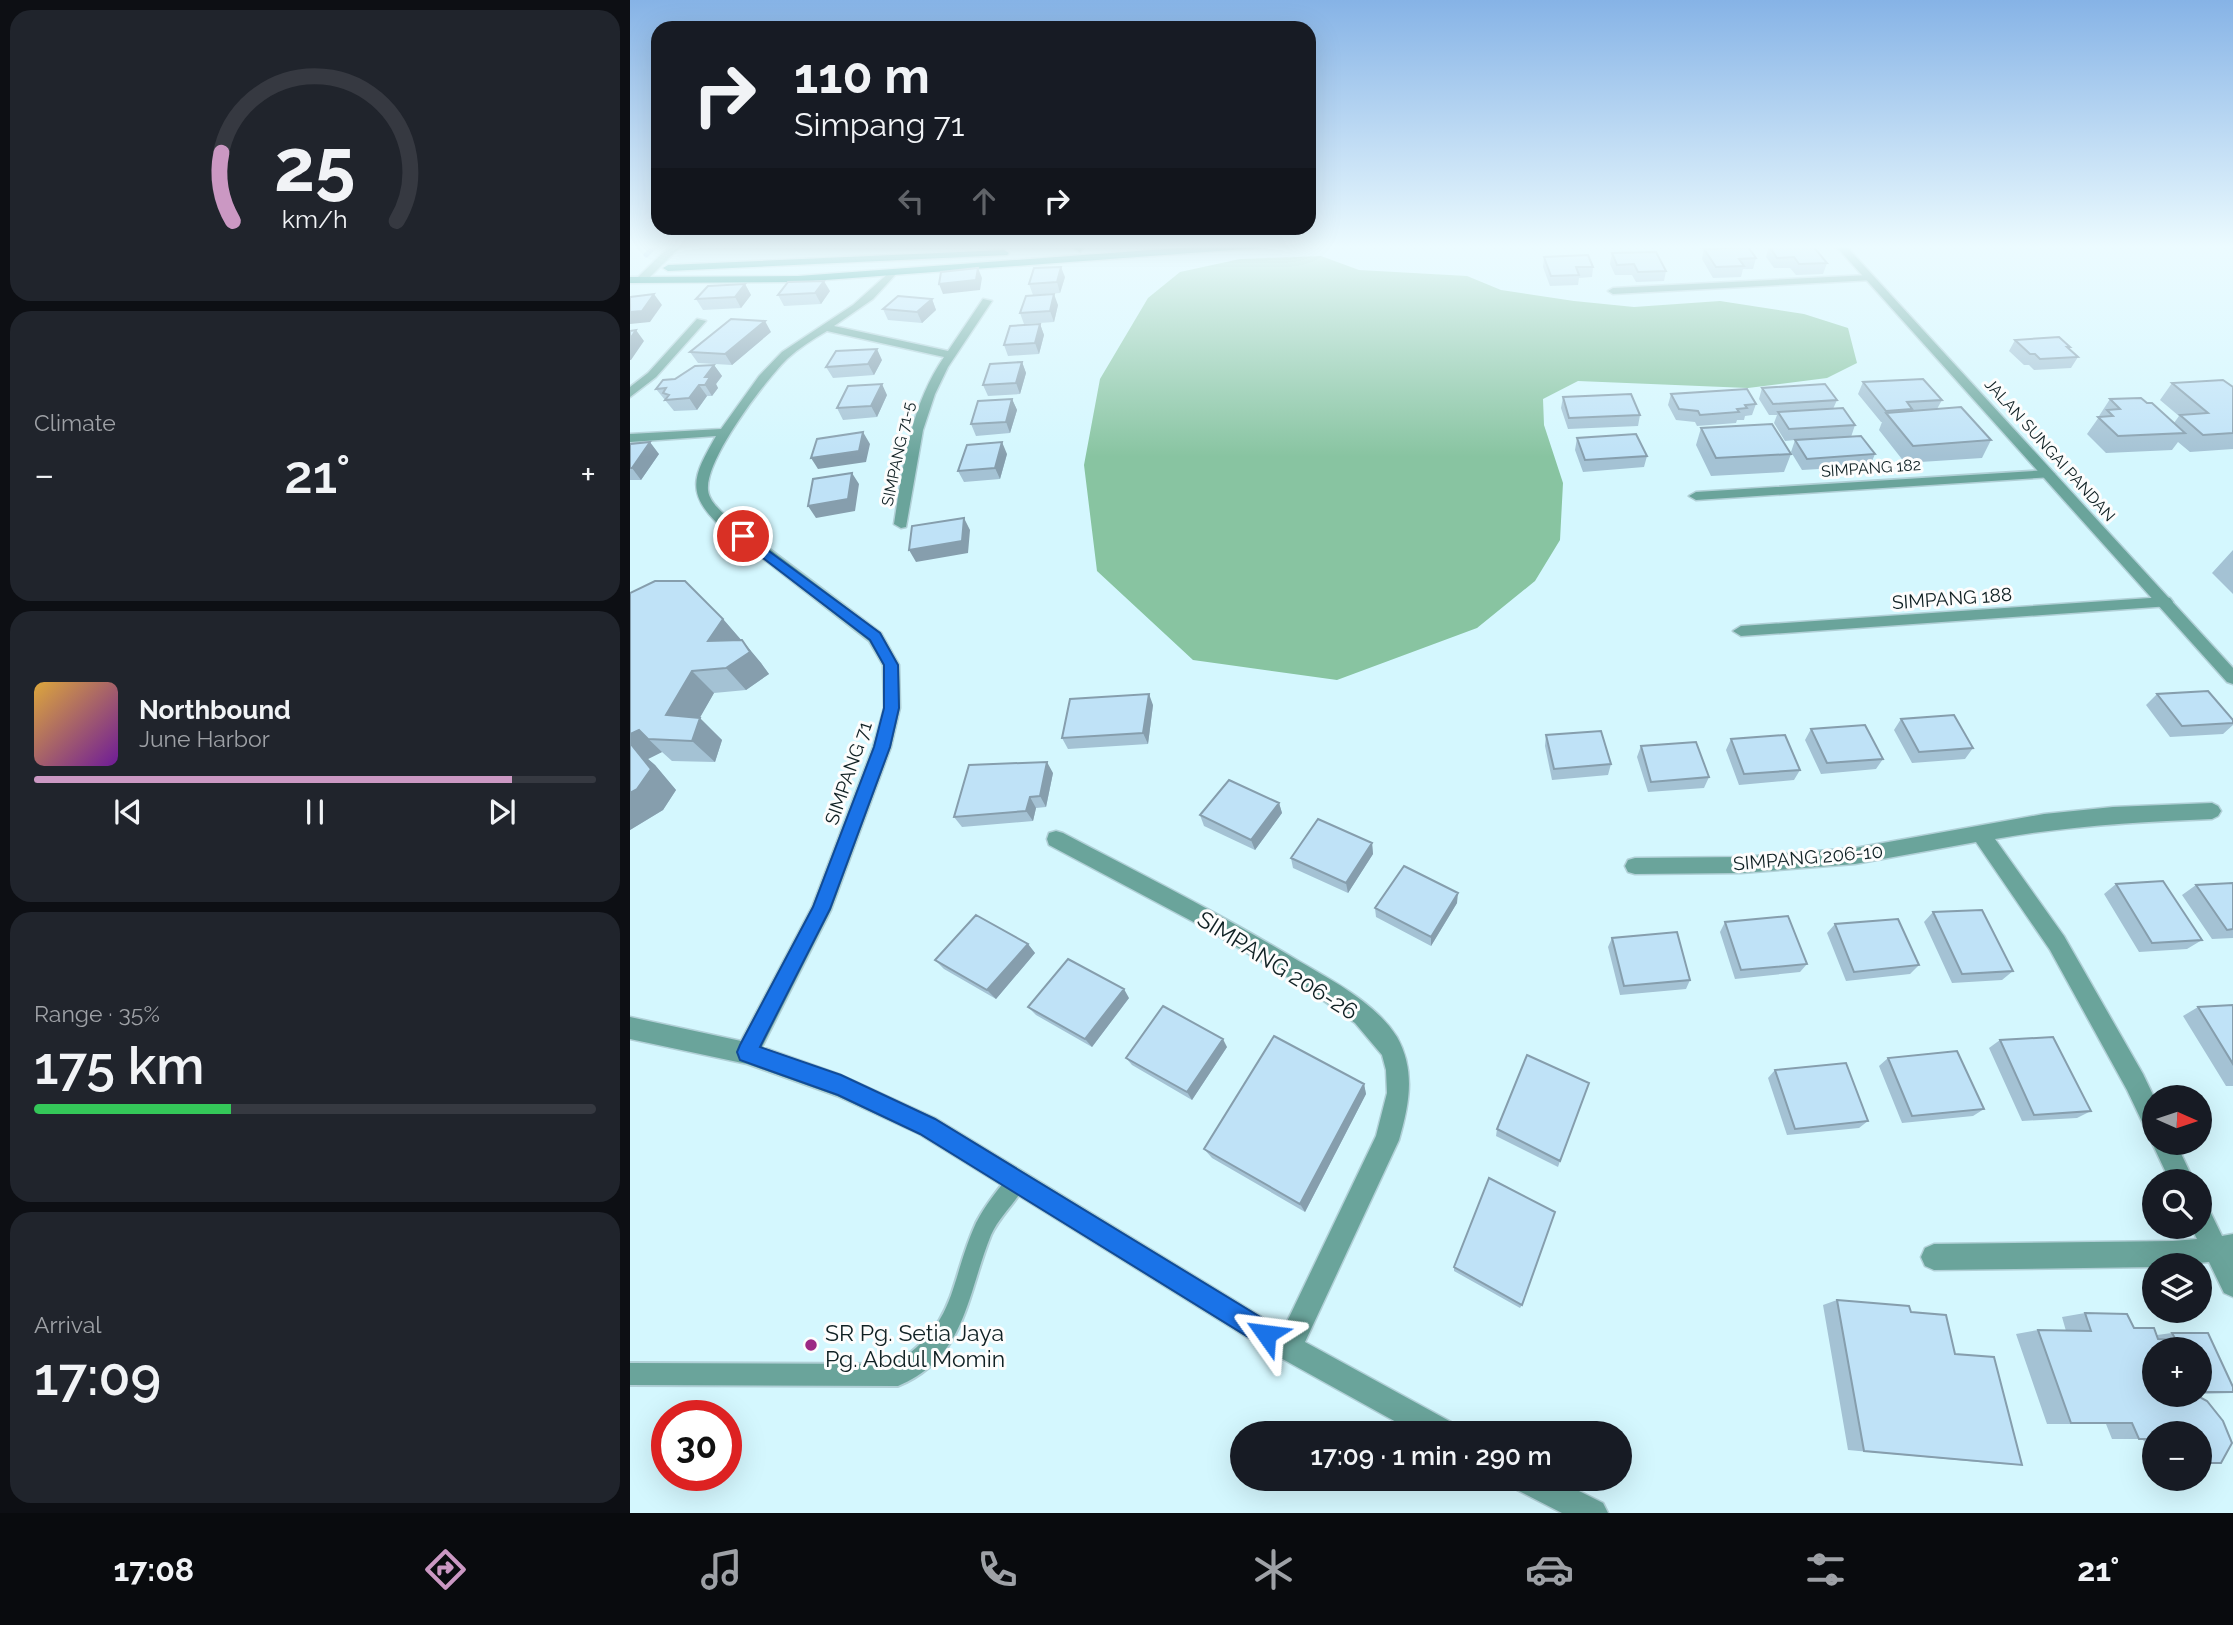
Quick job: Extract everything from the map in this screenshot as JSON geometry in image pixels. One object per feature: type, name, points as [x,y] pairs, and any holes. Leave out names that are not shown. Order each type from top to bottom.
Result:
[{"type":"street","name":"SIMPANG 71","points":[[747,1052],[821,909],[882,747],[892,708],[891,665],[875,636],[721,519],[708,505],[701,488],[707,469],[726,432],[767,372],[787,354],[842,316]]},
{"type":"street","name":"SIMPANG 71-5","points":[[901,524],[921,413],[950,355],[969,333],[979,316]]},
{"type":"street","name":"JALAN SUNGAI PANDAN","points":[[1903,316],[2233,678]]},
{"type":"street","points":[[630,393],[652,375],[701,321]]},
{"type":"street","points":[[823,327],[950,355]]},
{"type":"street","points":[[630,438],[726,432]]},
{"type":"street","name":"SIMPANG 182","points":[[1696,496],[2048,474]]},
{"type":"street","name":"SIMPANG 188","points":[[1741,631],[2165,603]]},
{"type":"street","name":"SIMPANG 206-10","points":[[1635,866],[1741,865],[1855,856],[2044,822],[2113,815],[2212,811]]},
{"type":"street","points":[[1980,833],[2057,943],[2142,1097]]},
{"type":"street","name":"SIMPANG 206-26","points":[[1056,839],[1235,932],[1330,992],[1379,1031],[1390,1047],[1399,1078],[1396,1115],[1387,1140],[1288,1348]]},
{"type":"street","points":[[630,1027],[747,1052],[841,1086],[928,1126],[1288,1348],[1421,1421]]},
{"type":"street","points":[[2212,1234],[2224,1249],[2233,1284]]},
{"type":"street","points":[[1934,1257],[2173,1254],[2224,1249]]},
{"type":"street","points":[[1549,1491],[1593,1513]]},
{"type":"lane","points":[[630,1374],[898,1375],[918,1364],[953,1323],[984,1230],[1017,1181]]},
{"type":"green space","points":[[1138,316],[1809,316],[1848,328],[1857,363],[1827,378],[1748,388],[1578,381],[1543,399],[1544,425],[1563,483],[1560,540],[1535,581],[1477,628],[1337,680],[1193,660],[1097,571],[1084,465],[1100,379]]},
{"type":"building","points":[[731,319],[765,321],[725,354],[690,352]]},
{"type":"building","points":[[1040,324],[1035,343],[1004,345],[1010,326]]},
{"type":"building","points":[[2059,337],[2078,357],[2040,359],[2015,340]]},
{"type":"building","points":[[877,349],[868,364],[826,367],[836,351]]},
{"type":"building","points":[[1022,362],[1016,383],[983,385],[990,364]]},
{"type":"building","points":[[714,365],[705,377],[710,377],[705,385],[699,385],[689,398],[665,400],[669,395],[663,393],[666,388],[656,389],[663,380],[675,379],[695,366]]},
{"type":"building","points":[[1923,379],[1942,400],[1907,402],[1912,409],[1886,411],[1863,382]]},
{"type":"building","points":[[2223,380],[2233,387],[2233,433],[2203,435],[2180,415],[2208,413],[2172,383]]},
{"type":"building","points":[[882,384],[871,406],[837,408],[848,386]]},
{"type":"building","points":[[1825,384],[1837,400],[1773,404],[1762,388]]},
{"type":"building","points":[[1747,389],[1756,404],[1745,405],[1747,408],[1737,409],[1739,412],[1700,415],[1698,411],[1679,409],[1671,394]]},
{"type":"building","points":[[1631,394],[1640,415],[1569,418],[1563,397]]},
{"type":"building","points":[[2141,398],[2152,403],[2185,433],[2118,436],[2098,417],[2113,416],[2107,410],[2120,409],[2110,399]]},
{"type":"building","points":[[1012,399],[1006,422],[971,424],[978,401]]},
{"type":"building","points":[[1961,407],[1991,440],[1913,446],[1886,413]]},
{"type":"building","points":[[1843,408],[1855,425],[1789,429],[1778,412]]},
{"type":"building","points":[[1772,424],[1791,454],[1716,458],[1701,428]]},
{"type":"building","points":[[863,432],[859,451],[811,458],[817,439]]},
{"type":"building","points":[[1636,434],[1647,456],[1585,460],[1577,438]]},
{"type":"building","points":[[1861,436],[1875,454],[1807,459],[1795,440]]},
{"type":"building","points":[[650,442],[632,468],[630,468],[630,444]]},
{"type":"building","points":[[1002,442],[995,468],[958,471],[967,445]]},
{"type":"building","points":[[852,473],[848,499],[808,506],[813,479]]},
{"type":"building","points":[[964,518],[962,541],[909,550],[912,526]]},
{"type":"building","points":[[655,581],[685,581],[723,619],[708,641],[742,640],[750,652],[726,668],[692,671],[666,715],[700,718],[692,741],[648,739],[639,730],[630,734],[630,593]]},
{"type":"building","points":[[2208,691],[2233,723],[2182,726],[2157,694]]},
{"type":"building","points":[[1149,694],[1143,733],[1062,738],[1070,699]]},
{"type":"building","points":[[1954,715],[1973,748],[1919,752],[1901,719]]},
{"type":"building","points":[[1865,725],[1883,759],[1827,763],[1811,729]]},
{"type":"building","points":[[1601,731],[1611,764],[1554,769],[1546,735]]},
{"type":"building","points":[[1785,735],[1800,770],[1744,774],[1731,739]]},
{"type":"building","points":[[1696,742],[1709,777],[1651,782],[1641,746]]},
{"type":"building","points":[[630,743],[651,769],[637,789],[630,793]]},
{"type":"building","points":[[1047,762],[1040,796],[1030,797],[1026,811],[954,817],[969,765]]},
{"type":"building","points":[[1229,780],[1279,803],[1251,840],[1200,815]]},
{"type":"building","points":[[1318,819],[1372,843],[1346,883],[1291,858]]},
{"type":"building","points":[[1404,866],[1458,893],[1431,937],[1375,908]]},
{"type":"building","points":[[2163,881],[2202,940],[2152,943],[2116,884]]},
{"type":"building","points":[[2233,883],[2233,929],[2227,930],[2196,885]]},
{"type":"building","points":[[1982,910],[2013,971],[1962,974],[1933,912]]},
{"type":"building","points":[[976,915],[1028,944],[987,990],[935,960]]},
{"type":"building","points":[[1788,916],[1807,964],[1741,970],[1725,922]]},
{"type":"building","points":[[1898,919],[1919,965],[1854,972],[1835,924]]},
{"type":"building","points":[[1677,932],[1690,980],[1624,986],[1612,938]]},
{"type":"building","points":[[1068,959],[1124,989],[1085,1039],[1028,1007]]},
{"type":"building","points":[[2233,1005],[2233,1064],[2198,1007]]},
{"type":"building","points":[[1163,1006],[1223,1039],[1187,1092],[1126,1058]]},
{"type":"building","points":[[1274,1036],[1364,1084],[1300,1204],[1204,1149]]},
{"type":"building","points":[[2053,1037],[2091,1111],[2034,1115],[2000,1040]]},
{"type":"building","points":[[1957,1051],[1984,1109],[1912,1116],[1888,1058]]},
{"type":"building","points":[[1527,1055],[1589,1083],[1560,1161],[1497,1129]]},
{"type":"building","points":[[1846,1063],[1868,1121],[1795,1129],[1775,1070]]},
{"type":"building","points":[[1489,1178],[1555,1212],[1522,1305],[1454,1267]]},
{"type":"building","points":[[1837,1300],[1909,1306],[1911,1312],[1946,1315],[1955,1354],[1994,1357],[2022,1465],[1864,1451]]},
{"type":"building","points":[[2085,1313],[2127,1314],[2134,1328],[2154,1328],[2157,1337],[2142,1337],[2142,1407],[2212,1407],[2223,1421],[2232,1443],[2221,1463],[2212,1463],[2212,1421],[2142,1421],[2142,1439],[2139,1439],[2132,1423],[2071,1423],[2038,1330],[2091,1331]]},
{"type":"building","points":[[2172,1333],[2208,1333],[2210,1337],[2174,1337]]},
{"type":"building","points":[[2212,1342],[2233,1387],[2233,1392],[2212,1392]]},
{"type":"place","name":"SR Pg. Setia Jaya Pg. Abdul Momin","points":[[811,1345]]},
{"type":"route","points":[[743,536],[875,636],[891,665],[892,708],[882,747],[821,909],[788,978],[747,1052],[841,1086],[928,1126],[1266,1334]]}]
